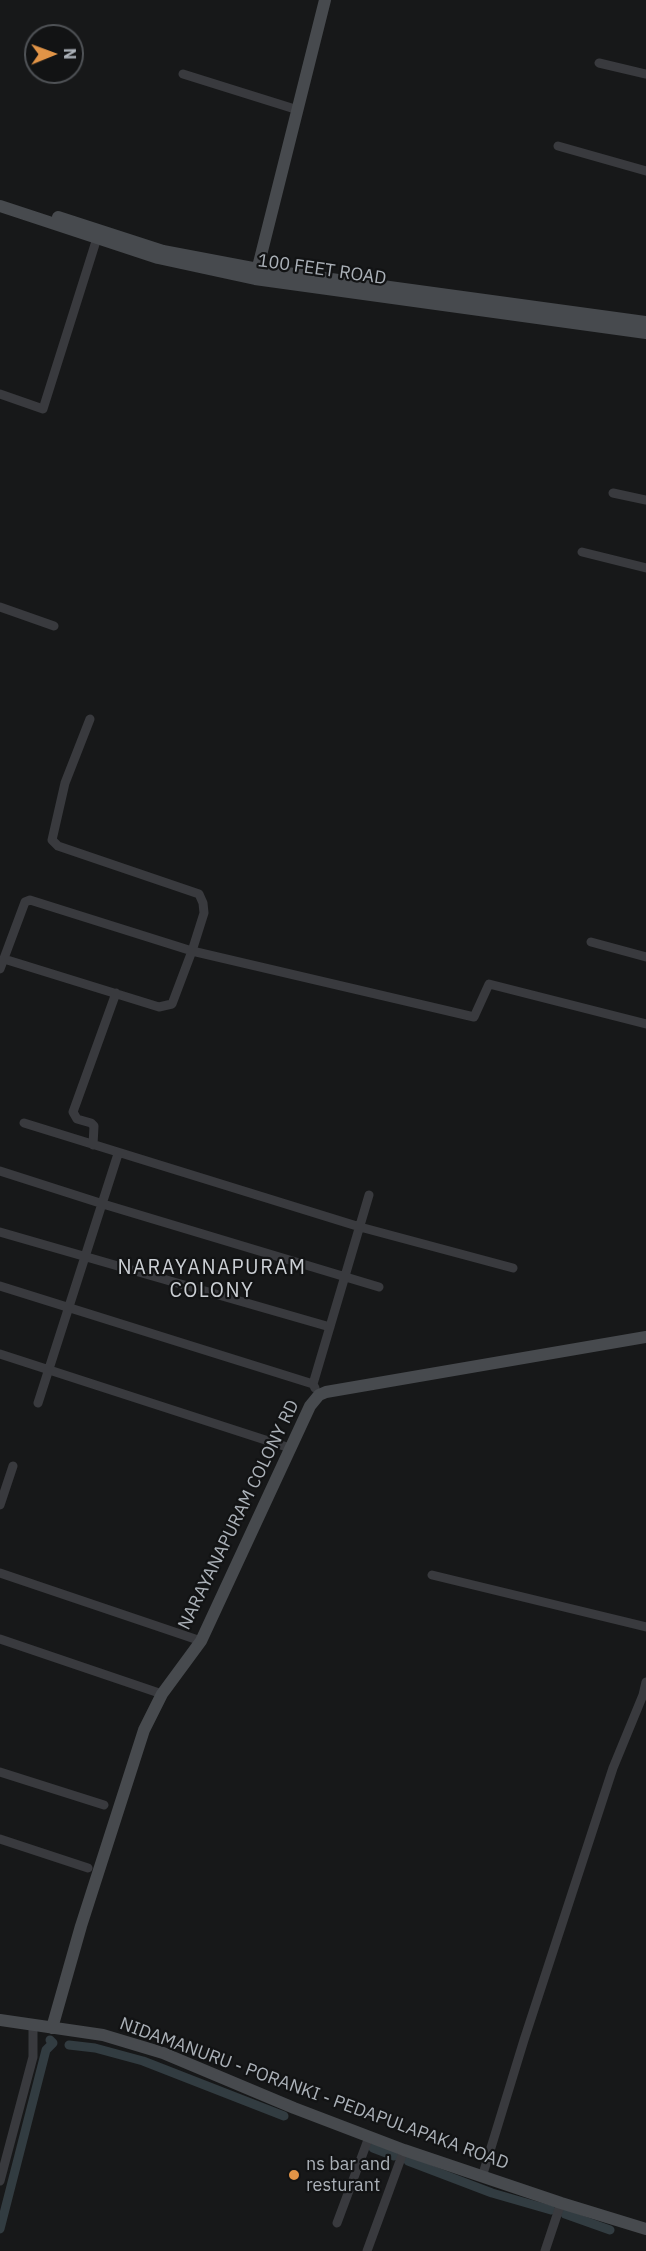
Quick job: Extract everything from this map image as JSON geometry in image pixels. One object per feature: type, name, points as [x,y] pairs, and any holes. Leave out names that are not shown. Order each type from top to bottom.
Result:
[{"type":"street","points":[[256,274],[325,0]]},
{"type":"street","points":[[599,63],[646,74]]},
{"type":"street","points":[[183,74],[298,110]]},
{"type":"street","points":[[558,146],[646,171]]},
{"type":"street","name":"100 FEET ROAD","points":[[0,198],[163,251],[256,274],[646,322]]},
{"type":"street","name":"100 FEET ROAD","points":[[0,206],[158,258],[646,333]]},
{"type":"street","points":[[0,394],[43,409],[97,238]]},
{"type":"street","points":[[613,493],[646,500]]},
{"type":"street","points":[[582,552],[646,568]]},
{"type":"street","points":[[0,607],[54,626]]},
{"type":"street","points":[[4,959],[159,1007],[172,1004],[192,951],[204,913],[199,894],[58,846],[52,840],[65,783],[90,720]]},
{"type":"street","points":[[0,969],[25,903],[30,900],[192,951],[474,1017],[489,984],[646,1024]]},
{"type":"street","points":[[591,942],[646,957]]},
{"type":"street","points":[[93,1144],[94,1126],[77,1119],[73,1112],[116,993]]},
{"type":"street","points":[[24,1123],[118,1154],[360,1227],[513,1268]]},
{"type":"street","points":[[38,1403],[118,1154]]},
{"type":"street","points":[[0,1171],[379,1287]]},
{"type":"street","points":[[0,1286],[316,1390],[330,1327],[369,1195]]},
{"type":"street","points":[[0,1232],[330,1327]]},
{"type":"street","name":"NARAYANAPURAM COLONY RD","points":[[52,2028],[81,1926],[144,1730],[162,1694],[201,1641],[316,1390],[326,1392],[646,1337]]},
{"type":"street","points":[[0,1354],[290,1448]]},
{"type":"street","points":[[0,1505],[13,1466]]},
{"type":"street","points":[[0,1573],[201,1641]]},
{"type":"street","points":[[432,1575],[646,1627]]},
{"type":"street","points":[[0,1639],[162,1694]]},
{"type":"street","points":[[482,2177],[609,1779],[643,1695],[646,1682]]},
{"type":"street","points":[[0,1772],[104,1805]]},
{"type":"street","points":[[0,1839],[88,1868]]},
{"type":"street","name":"NIDAMANURU - PORANKI - PEDAPULAPAKA ROAD","points":[[0,2020],[103,2035],[163,2053],[294,2108],[404,2150],[646,2229]]},
{"type":"street","points":[[0,2181],[33,2057],[33,2026]]},
{"type":"street","points":[[337,2223],[369,2137]]},
{"type":"street","points":[[367,2251],[404,2150]]},
{"type":"street","points":[[545,2251],[561,2203]]},
{"type":"waterway","points":[[0,2229],[46,2050],[53,2043],[50,2040]]},
{"type":"waterway","points":[[69,2045],[95,2048],[143,2061],[284,2116]]},
{"type":"waterway","points":[[373,2148],[394,2156]]},
{"type":"waterway","points":[[408,2161],[492,2193],[551,2210]]},
{"type":"waterway","points":[[565,2214],[610,2230]]},
{"type":"place","name":"ns bar and resturant","points":[[294,2175]]},
{"type":"district","name":"NARAYANAPURAM COLONY","points":[[212,1280]]}]
